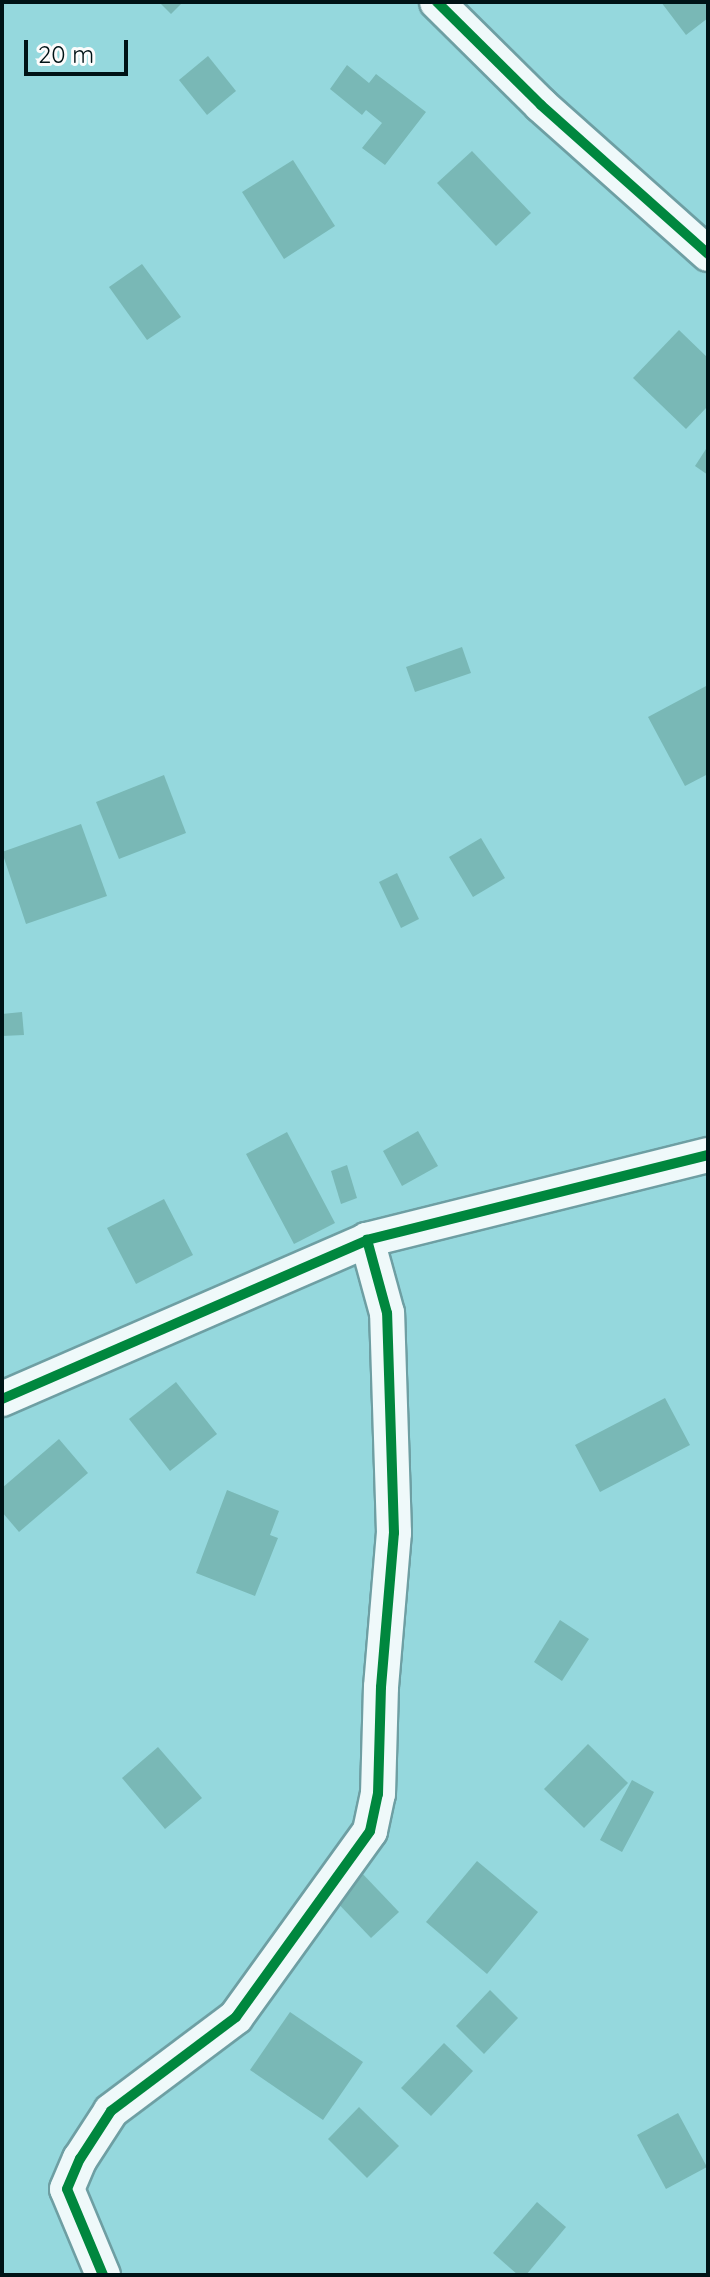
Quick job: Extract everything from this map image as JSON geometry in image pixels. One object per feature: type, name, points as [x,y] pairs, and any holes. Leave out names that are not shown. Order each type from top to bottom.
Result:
[{"type":"street","points":[[437,2],[541,105],[708,254]]},
{"type":"street","points":[[2,1399],[367,1240],[708,1155]]},
{"type":"street","points":[[103,2275],[67,2189],[80,2159],[111,2111],[236,2017],[370,1831],[378,1794],[381,1687],[394,1533],[387,1313],[367,1240]]},
{"type":"building","points":[[159,2],[183,2],[171,14]]},
{"type":"building","points":[[661,2],[708,2],[708,18],[686,35]]},
{"type":"building","points":[[208,56],[236,91],[207,115],[179,80]]},
{"type":"building","points":[[347,65],[369,83],[376,74],[426,112],[385,165],[362,148],[382,123],[366,110],[362,115],[330,89]]},
{"type":"building","points":[[472,151],[531,213],[496,246],[437,183]]},
{"type":"building","points":[[293,160],[335,226],[284,259],[242,192]]},
{"type":"building","points":[[142,264],[181,317],[147,340],[109,287]]},
{"type":"building","points":[[679,330],[708,358],[708,406],[686,429],[633,378]]},
{"type":"building","points":[[708,446],[708,475],[695,466]]},
{"type":"building","points":[[462,647],[471,673],[415,692],[406,667]]},
{"type":"building","points":[[708,685],[708,774],[685,786],[648,717]]},
{"type":"building","points":[[164,775],[186,833],[119,859],[96,802]]},
{"type":"building","points":[[81,824],[107,896],[26,924],[2,852]]},
{"type":"building","points":[[481,838],[505,878],[473,897],[449,857]]},
{"type":"building","points":[[397,873],[419,919],[401,928],[379,882]]},
{"type":"building","points":[[22,1012],[24,1035],[2,1036],[2,1014]]},
{"type":"building","points":[[418,1131],[438,1166],[402,1186],[383,1151]]},
{"type":"building","points":[[287,1132],[335,1223],[294,1244],[246,1154]]},
{"type":"building","points":[[347,1165],[357,1198],[341,1204],[331,1171]]},
{"type":"building","points":[[164,1199],[193,1255],[136,1284],[107,1228]]},
{"type":"building","points":[[176,1382],[217,1434],[170,1471],[129,1419]]},
{"type":"building","points":[[665,1398],[690,1445],[600,1492],[575,1445]]},
{"type":"building","points":[[59,1439],[88,1473],[19,1532],[2,1512],[2,1488]]},
{"type":"building","points":[[227,1490],[279,1511],[270,1535],[278,1538],[255,1596],[196,1573]]},
{"type":"building","points":[[560,1620],[589,1639],[562,1681],[534,1662]]},
{"type":"building","points":[[588,1744],[628,1783],[584,1828],[544,1789]]},
{"type":"building","points":[[158,1747],[202,1798],[165,1829],[122,1778]]},
{"type":"building","points":[[632,1780],[654,1792],[622,1852],[600,1840]]},
{"type":"building","points":[[477,1861],[538,1912],[487,1974],[426,1922]]},
{"type":"building","points":[[358,1869],[399,1912],[371,1938],[330,1895]]},
{"type":"building","points":[[490,1990],[518,2018],[484,2054],[456,2026]]},
{"type":"building","points":[[290,2012],[363,2062],[323,2120],[250,2070]]},
{"type":"building","points":[[444,2043],[473,2071],[431,2116],[401,2088]]},
{"type":"building","points":[[359,2107],[399,2146],[367,2178],[328,2139]]},
{"type":"building","points":[[678,2113],[707,2167],[666,2189],[637,2135]]},
{"type":"building","points":[[537,2202],[566,2227],[526,2275],[518,2275],[493,2253]]},
{"type":"cycle path","points":[[437,2],[541,105],[708,254]]},
{"type":"cycle path","points":[[2,1399],[367,1240],[708,1155]]},
{"type":"cycle path","points":[[103,2275],[67,2189],[80,2159],[111,2111],[236,2017],[370,1831],[378,1794],[381,1687],[394,1533],[387,1313],[367,1240]]}]
